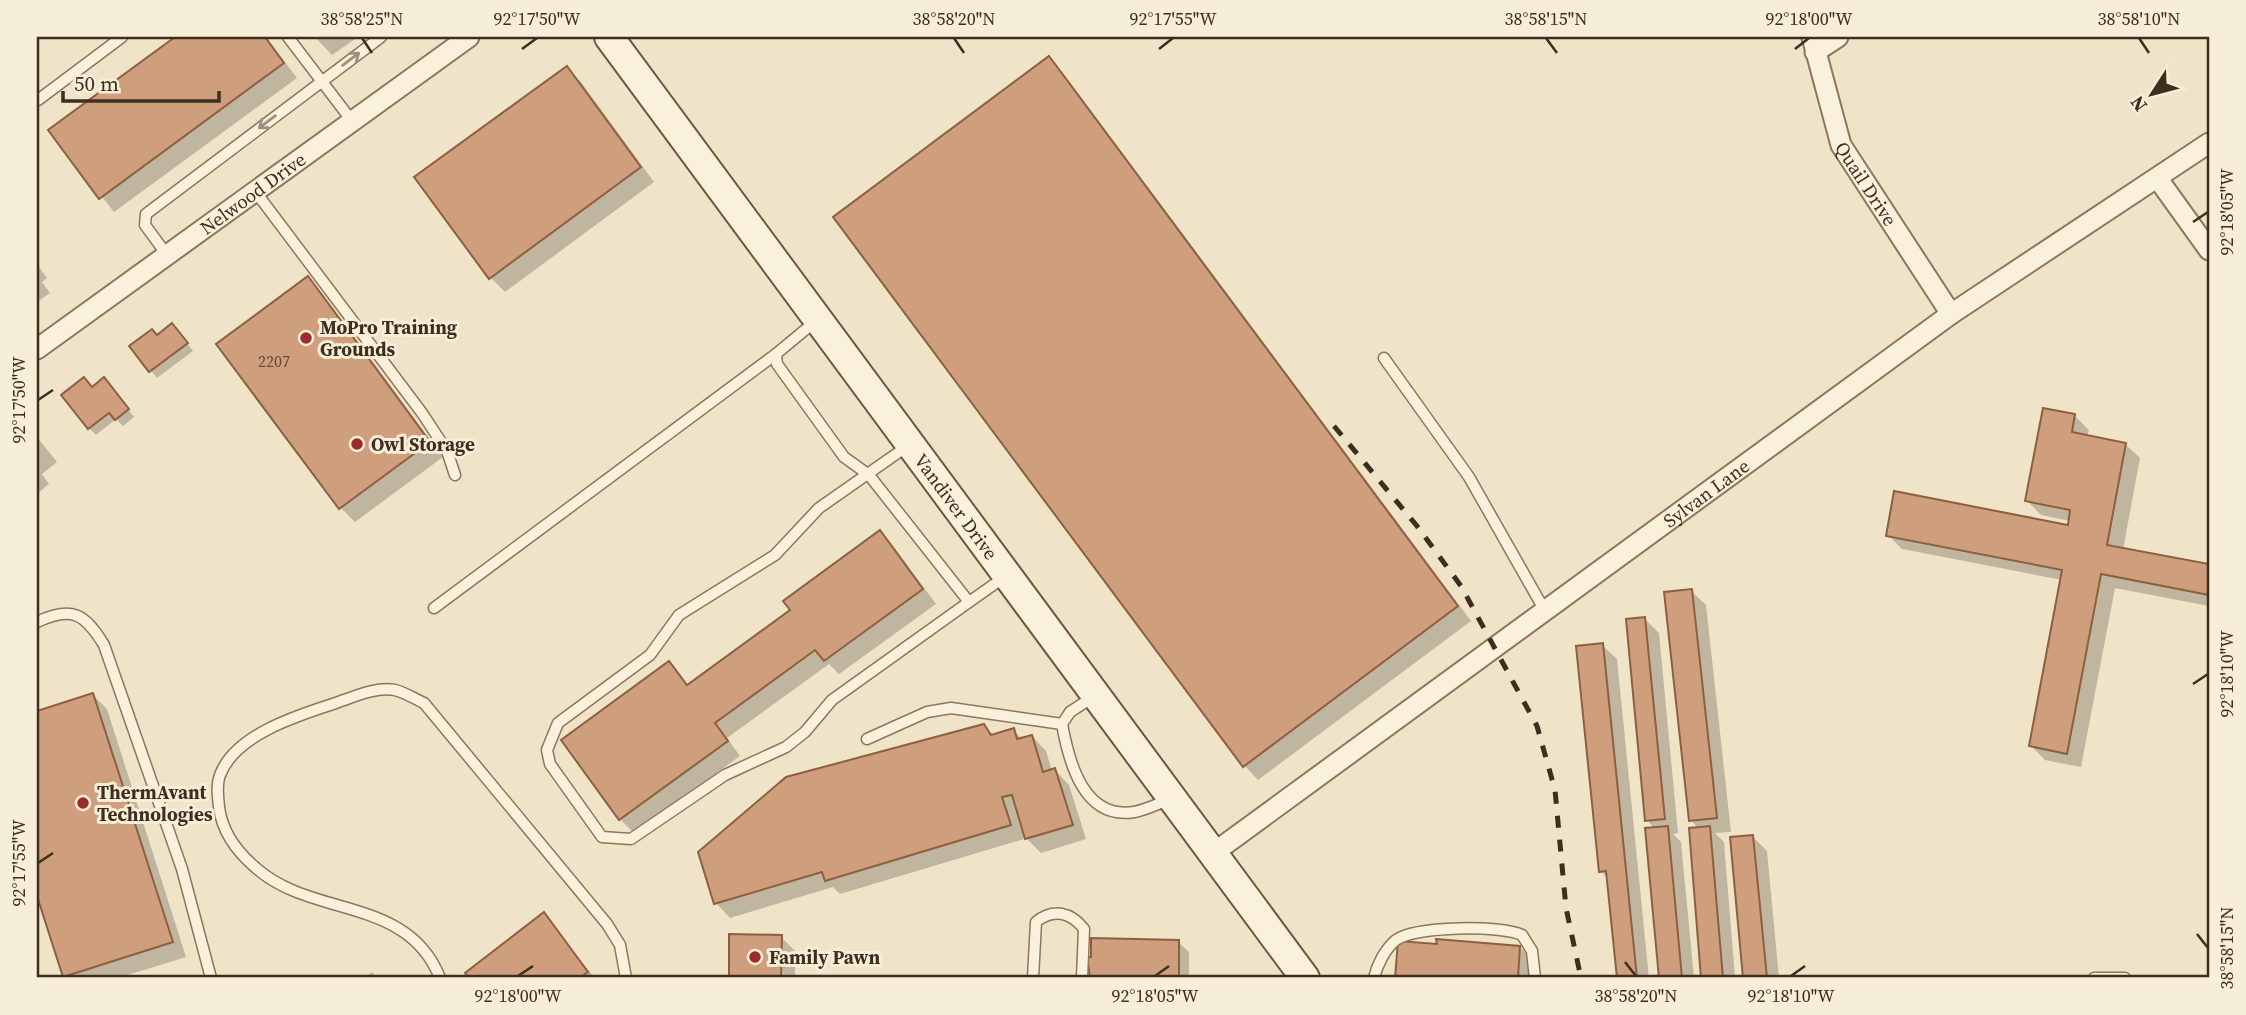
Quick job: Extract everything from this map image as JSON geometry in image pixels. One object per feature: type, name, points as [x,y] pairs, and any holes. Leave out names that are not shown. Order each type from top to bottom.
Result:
[{"type":"main road","name":"Vandiver Drive","points":[[608,37],[1304,978]]},
{"type":"street","name":"Nelwood Drive","points":[[37,349],[469,37]]},
{"type":"street","points":[[1813,44],[1838,37]]},
{"type":"street","name":"Quail Drive","points":[[1813,44],[1841,145],[1951,314]]},
{"type":"street","name":"Sylvan Lane","points":[[1212,854],[1951,314],[2209,143]]},
{"type":"street","points":[[2158,179],[2209,250]]},
{"type":"lane","points":[[38,100],[122,37]]},
{"type":"lane","points":[[288,37],[352,121]]},
{"type":"lane","points":[[167,255],[145,225],[146,214],[381,37]]},
{"type":"lane","points":[[255,191],[422,413],[447,451],[455,475]]},
{"type":"lane","points":[[434,608],[818,320]]},
{"type":"lane","points":[[776,354],[777,364],[844,457],[869,475],[968,602]]},
{"type":"lane","points":[[1384,358],[1469,477],[1545,611]]},
{"type":"lane","points":[[910,445],[819,508],[775,555],[679,615],[650,655],[558,723],[547,750],[550,764],[602,837],[617,841],[631,839],[725,775],[786,747],[806,732],[832,700],[1007,576]]},
{"type":"lane","points":[[37,622],[49,616],[72,613],[90,622],[104,645],[182,869],[211,978]]},
{"type":"lane","points":[[440,978],[434,962],[411,937],[372,914],[299,894],[257,869],[226,836],[217,793],[219,777],[240,748],[289,722],[374,691],[394,689],[424,703],[607,924],[620,945],[626,978]]},
{"type":"lane","points":[[1095,696],[1070,712],[1062,724],[1075,770],[1085,792],[1098,805],[1115,813],[1136,812],[1171,799]]},
{"type":"lane","points":[[867,739],[927,712],[951,708],[1062,724]]},
{"type":"lane","points":[[1033,978],[1036,922],[1057,913],[1070,915],[1084,929],[1082,978]]},
{"type":"lane","points":[[1374,978],[1384,954],[1396,940],[1414,933],[1490,929],[1522,935],[1532,951],[1535,978]]},
{"type":"lane","points":[[2094,978],[2125,978]]},
{"type":"building","points":[[175,37],[265,37],[284,63],[99,199],[48,130]]},
{"type":"building","points":[[1049,56],[1458,606],[1243,767],[833,217]]},
{"type":"building","points":[[567,66],[641,167],[489,279],[414,177]]},
{"type":"building","points":[[308,276],[430,442],[339,509],[216,344]]},
{"type":"building","points":[[172,323],[188,343],[149,372],[129,346],[152,329],[157,335]]},
{"type":"building","points":[[84,377],[92,387],[104,377],[129,409],[115,420],[109,413],[88,429],[61,395]]},
{"type":"building","points":[[2043,408],[2075,414],[2072,432],[2126,443],[2107,545],[2209,564],[2209,595],[2101,574],[2067,754],[2029,746],[2062,570],[1886,536],[1894,491],[2068,525],[2070,510],[2025,501]]},
{"type":"building","points":[[880,530],[923,589],[824,661],[815,650],[715,723],[728,741],[619,820],[561,740],[669,661],[687,685],[790,610],[783,601]]},
{"type":"building","points":[[1692,589],[1717,818],[1689,821],[1664,592]]},
{"type":"building","points":[[1645,617],[1665,819],[1645,821],[1626,619]]},
{"type":"building","points":[[1603,643],[1637,978],[1617,978],[1606,871],[1599,872],[1576,646]]},
{"type":"building","name":"ThermAvant Technologies","points":[[93,693],[173,942],[63,977],[37,896],[37,711]]},
{"type":"building","points":[[984,724],[991,735],[1014,728],[1017,739],[1032,735],[1043,772],[1055,768],[1073,825],[1025,839],[1012,795],[1002,797],[1011,825],[825,881],[822,872],[714,904],[698,852],[786,777]]},
{"type":"building","points":[[1668,826],[1682,978],[1659,978],[1645,828]]},
{"type":"building","points":[[1710,826],[1723,978],[1701,978],[1689,828]]},
{"type":"building","points":[[1753,835],[1767,978],[1743,978],[1730,837]]},
{"type":"building","points":[[544,912],[588,972],[579,978],[469,978],[465,973]]},
{"type":"building","name":"Family Pawn","points":[[729,934],[782,935],[781,978],[729,978]]},
{"type":"building","points":[[1091,938],[1179,940],[1179,978],[1090,978],[1087,957],[1091,957]]},
{"type":"building","points":[[1436,939],[1520,946],[1518,978],[1395,978],[1398,941],[1437,944]]},
{"type":"railway","points":[[1334,426],[1417,526],[1461,586],[1537,726],[1555,790],[1566,908],[1581,978]]},
{"type":"place","name":"MoPro Training Grounds","points":[[306,338]]},
{"type":"place","name":"Owl Storage","points":[[357,444]]},
{"type":"place","name":"ThermAvant Technologies","points":[[83,803]]},
{"type":"place","name":"Family Pawn","points":[[755,957]]}]
